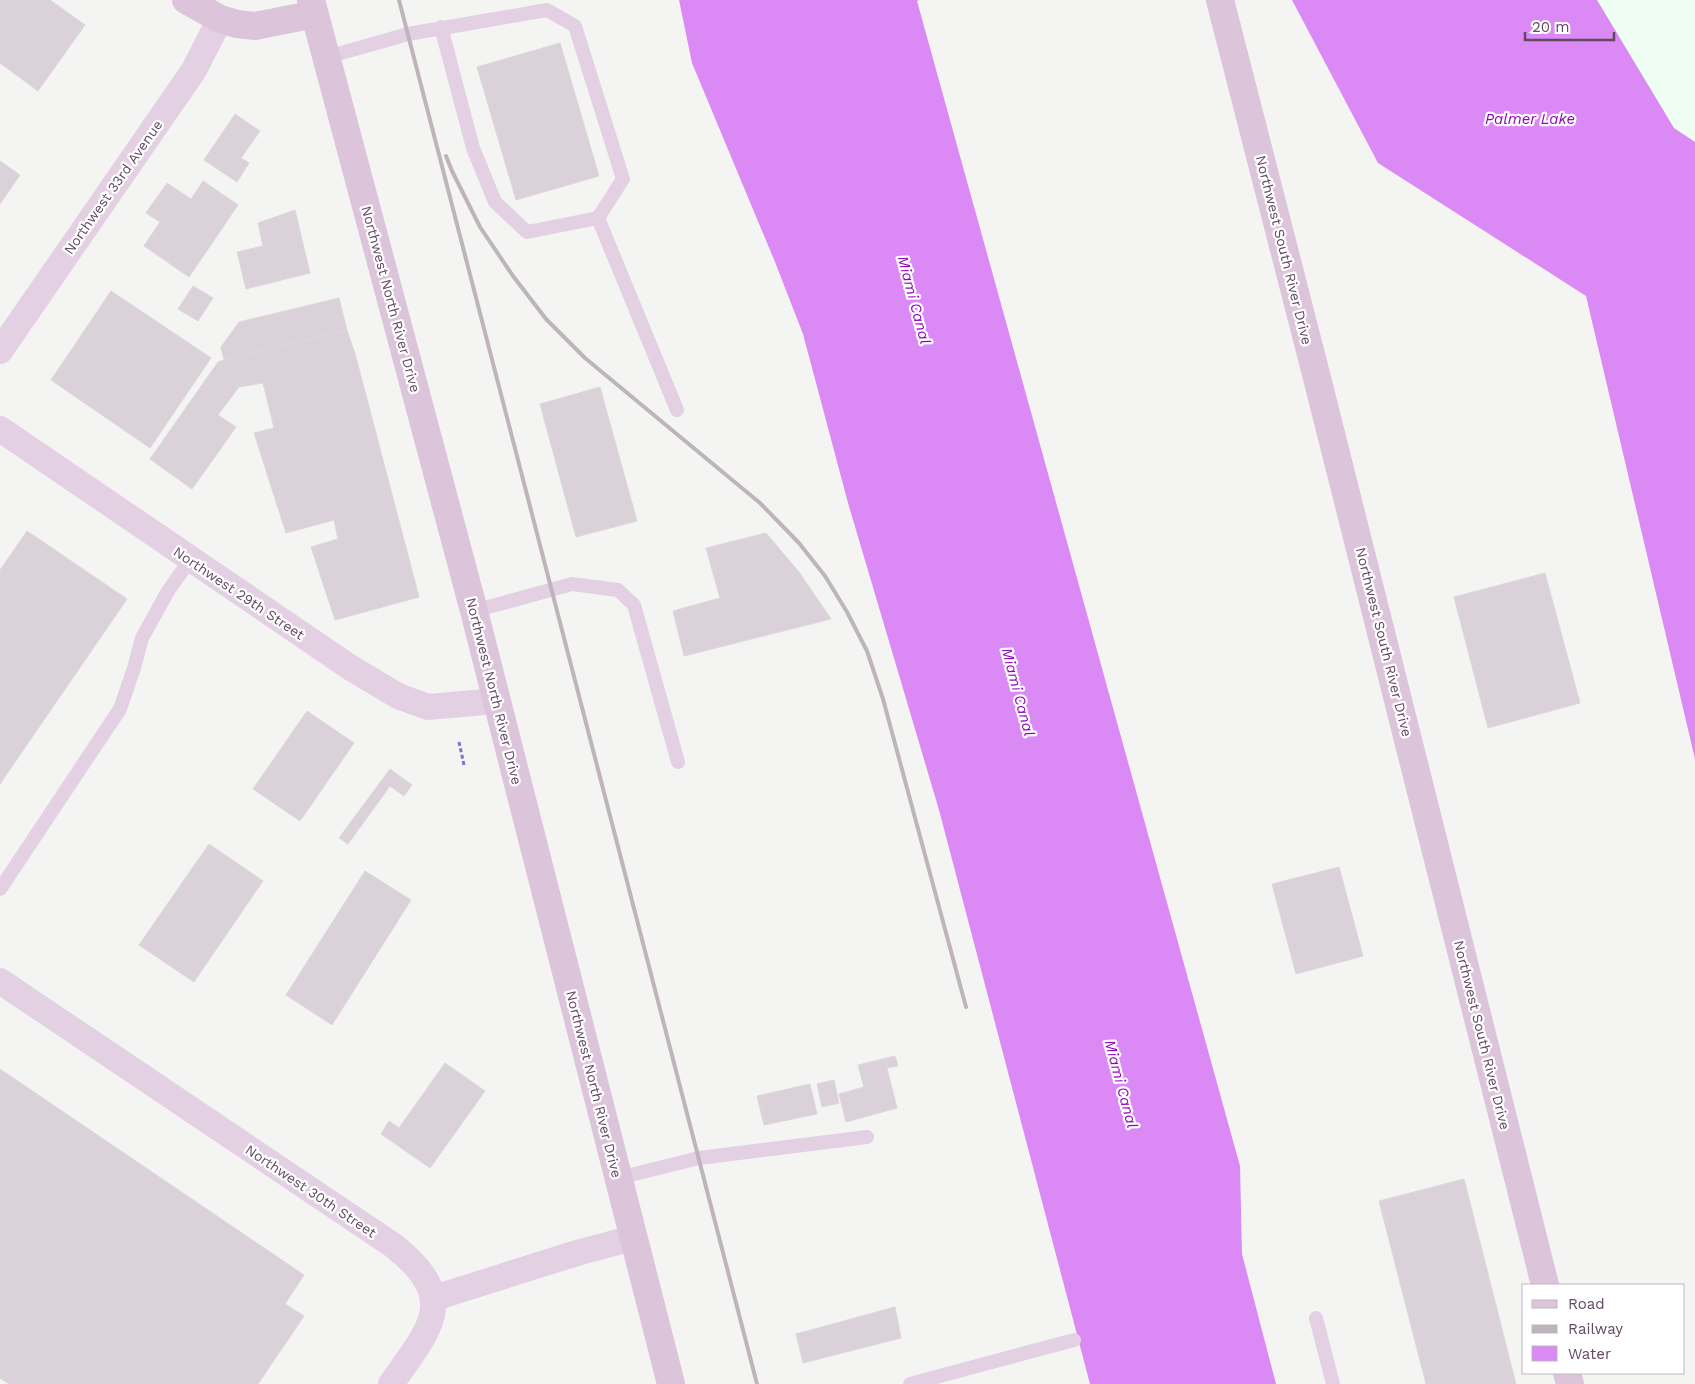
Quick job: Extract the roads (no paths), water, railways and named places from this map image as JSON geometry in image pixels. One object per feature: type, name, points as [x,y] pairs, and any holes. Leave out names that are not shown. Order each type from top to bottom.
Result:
[{"type":"street","points":[[186,0],[220,20],[255,26],[313,7]]},
{"type":"street","name":"Northwest South River Drive","points":[[1220,0],[1314,364],[1546,1284]]},
{"type":"street","name":"Northwest North River Drive","points":[[313,7],[474,611],[671,1384]]},
{"type":"street","name":"Northwest 33rd Avenue","points":[[0,351],[194,70],[220,20]]},
{"type":"street","name":"Northwest 29th Street","points":[[0,429],[190,560],[351,668],[398,696],[428,707],[496,700]]},
{"type":"street","name":"Northwest 30th Street","points":[[0,981],[394,1246],[412,1260],[423,1274],[434,1298]]},
{"type":"street","points":[[391,1384],[426,1331],[433,1313],[434,1298],[578,1253],[633,1238]]},
{"type":"lane","points":[[327,56],[441,27],[547,10],[576,26],[623,179],[598,218],[528,232],[494,202],[473,148],[441,27]]},
{"type":"lane","points":[[598,218],[677,410]]},
{"type":"lane","points":[[0,889],[120,710],[142,638],[168,591],[190,560]]},
{"type":"lane","points":[[474,611],[572,584],[618,590],[634,605],[678,762]]},
{"type":"lane","points":[[618,1178],[699,1158],[867,1137]]},
{"type":"lane","points":[[1316,1318],[1333,1384]]},
{"type":"lane","points":[[910,1384],[1074,1340]]},
{"type":"water","name":"Miami Canal","points":[[679,0],[919,0],[917,1],[1240,1166],[1242,1254],[1276,1384],[1090,1384],[939,810],[848,503],[803,334],[692,63]]},
{"type":"water","name":"Palmer Lake","points":[[1292,0],[1597,0],[1674,128],[1695,142],[1695,759],[1586,296],[1378,163]]},
{"type":"railway","points":[[399,0],[757,1384]]},
{"type":"railway","points":[[446,156],[480,227],[513,276],[546,319],[585,358],[760,503],[799,543],[825,576],[847,612],[867,651],[883,699],[966,1007]]}]
